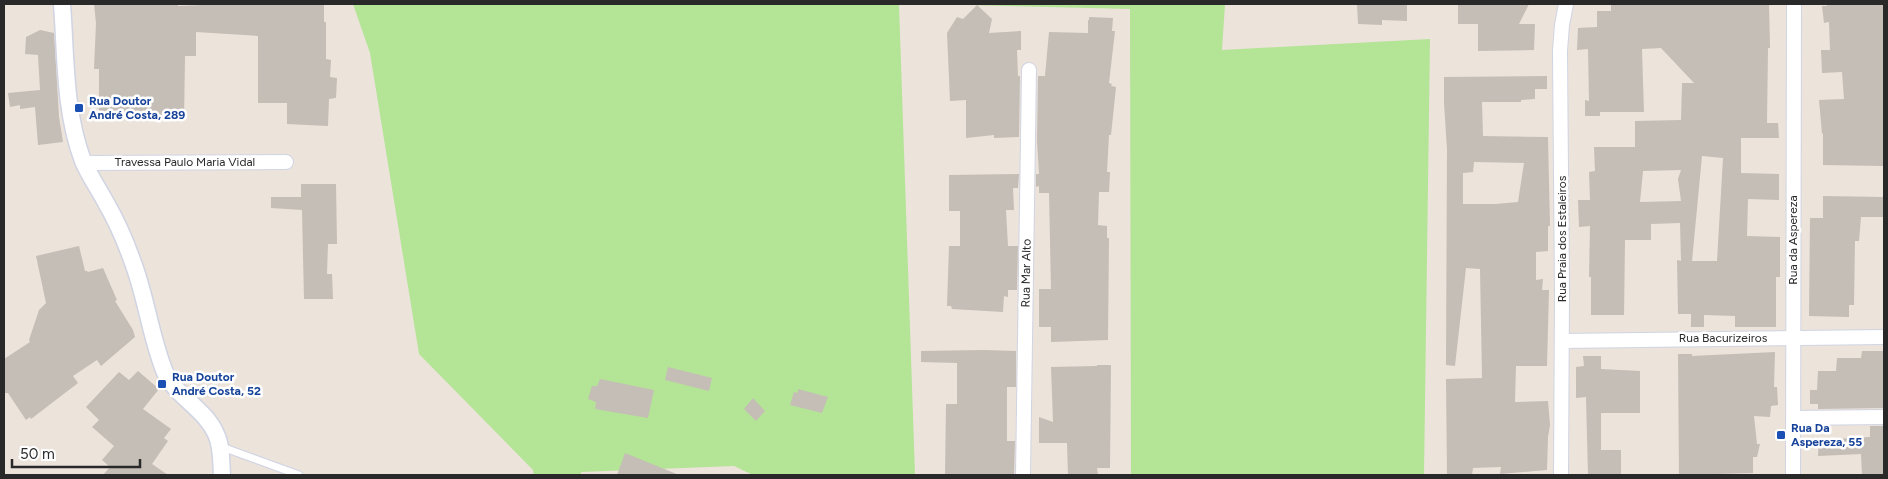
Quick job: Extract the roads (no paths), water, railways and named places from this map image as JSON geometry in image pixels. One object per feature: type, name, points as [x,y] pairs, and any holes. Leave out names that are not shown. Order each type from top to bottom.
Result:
[{"type":"street","points":[[62,4],[68,98],[74,132],[84,163],[117,222],[132,260],[143,290],[164,372],[177,391],[203,414],[216,434],[221,456],[222,475]]},
{"type":"street","name":"Rua Praia dos Estaleiros","points":[[1561,475],[1560,51],[1566,4]]},
{"type":"street","name":"Rua da Aspereza","points":[[1793,475],[1794,4]]},
{"type":"street","name":"Rua Mar Alto","points":[[1023,475],[1029,70]]},
{"type":"street","name":"Travessa Paulo Maria Vidal","points":[[84,163],[286,162]]},
{"type":"street","name":"Rua Bacurizeiros","points":[[1562,340],[1884,337]]},
{"type":"street","points":[[1793,418],[1884,418]]},
{"type":"lane","points":[[219,446],[299,475]]},
{"type":"place","name":"Rua Doutor André Costa, 289","points":[[79,108]]},
{"type":"place","name":"Rua Doutor André Costa, 52","points":[[162,384]]},
{"type":"place","name":"Rua Da Aspereza, 55","points":[[1781,435]]}]
